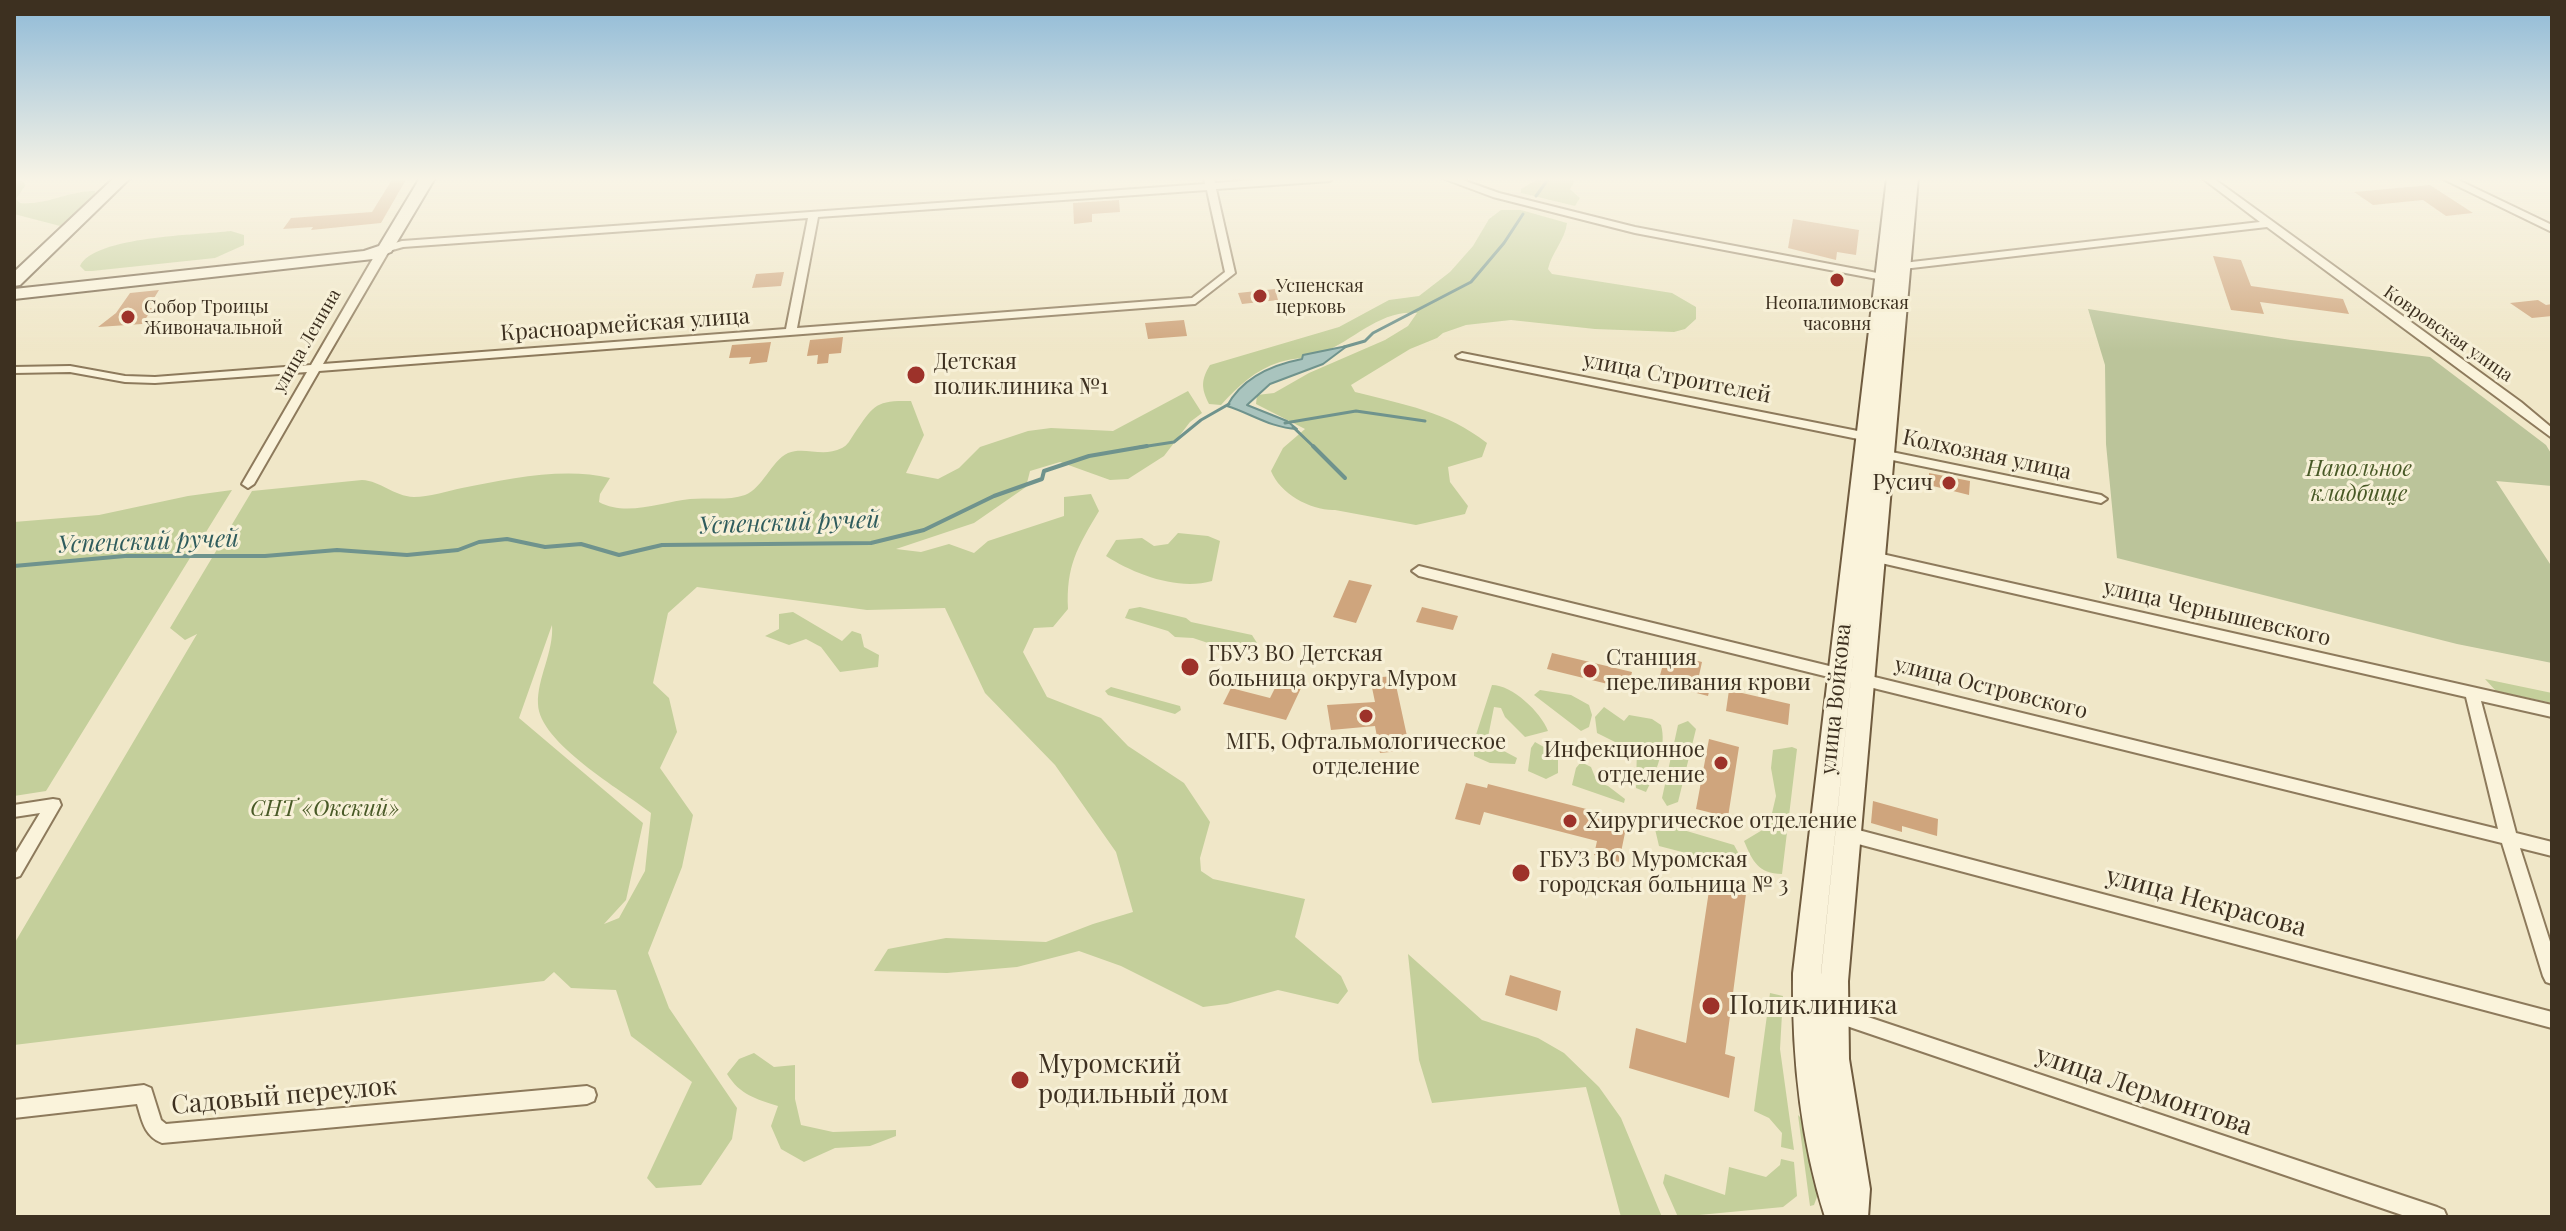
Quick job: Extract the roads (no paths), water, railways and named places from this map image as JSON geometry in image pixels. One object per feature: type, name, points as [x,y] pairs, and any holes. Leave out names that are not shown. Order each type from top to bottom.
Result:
[{"type":"main road","points":[[14,281],[62,235]]},
{"type":"main road","name":"улица Ленина","points":[[385,249],[393,235]]},
{"type":"main road","name":"улица Войкова","points":[[1896,235],[1896,275]]},
{"type":"main road","name":"улица Войкова","points":[[1841,1217],[1830,1187],[1809,1053],[1806,1007],[1850,676],[1902,235]]},
{"type":"main road","points":[[22,294],[329,261],[367,256],[385,249]]},
{"type":"main road","name":"улица Войкова","points":[[1852,1217],[1855,1189],[1835,1059],[1834,981],[1847,834],[1850,676],[1873,557],[1875,445]]},
{"type":"street","points":[[385,249],[402,244],[528,235]]},
{"type":"street","points":[[791,332],[809,235]]},
{"type":"street","name":"Красноармейская улица","points":[[14,370],[70,369],[125,379],[155,380],[1195,301],[1230,273],[1222,235]]},
{"type":"street","points":[[1667,235],[1896,275],[2185,235]]},
{"type":"street","name":"Ковровская улица","points":[[2284,235],[2517,405],[2552,434]]},
{"type":"street","name":"улица Ленина","points":[[248,484],[385,249]]},
{"type":"street","name":"улица Строителей","points":[[1462,356],[1875,445]]},
{"type":"street","name":"Колхозная улица","points":[[1875,445],[2101,499]]},
{"type":"street","name":"улица Чернышевского","points":[[1873,557],[2552,711]]},
{"type":"street","name":"улица Островского","points":[[1419,571],[2552,849]]},
{"type":"street","points":[[2472,693],[2509,839],[2552,976]]},
{"type":"street","points":[[14,811],[53,805],[14,871]]},
{"type":"street","name":"улица Некрасова","points":[[1847,834],[2552,1020]]},
{"type":"street","name":"улица Лермонтова","points":[[1835,1014],[2437,1217]]},
{"type":"street","name":"Садовый переулок","points":[[14,1109],[144,1094],[153,1125],[162,1134],[587,1095]]},
{"type":"water","points":[[1347,346],[1323,364],[1270,384],[1247,405],[1287,421],[1297,429],[1269,423],[1227,406],[1233,396],[1258,374],[1302,359],[1303,355]]},
{"type":"waterway","name":"Успенский ручей","points":[[1344,347],[1365,341],[1373,333],[1471,282],[1509,235]]},
{"type":"waterway","name":"Успенский ручей","points":[[1139,447],[1174,442],[1201,420],[1229,404]]},
{"type":"waterway","points":[[1285,423],[1356,411],[1425,421]]},
{"type":"waterway","points":[[1293,427],[1315,448]]},
{"type":"waterway","name":"Успенский ручей","points":[[1139,447],[1147,446]]},
{"type":"waterway","name":"Успенский ручей","points":[[14,566],[125,556],[265,556],[337,550],[407,555],[458,550],[479,542],[507,539],[545,547],[581,544],[619,555],[662,545],[871,543],[924,530],[994,496],[1042,479],[1044,471],[1089,456],[1139,447]]},
{"type":"waterway","points":[[1315,448],[1345,478]]},
{"type":"place","name":"Неопалимовская часовня","points":[[1837,280]]},
{"type":"place","name":"Успенская церковь","points":[[1260,296]]},
{"type":"place","name":"Собор Троицы Живоначальной","points":[[128,317]]},
{"type":"place","name":"Детская поликлиника №1","points":[[916,375]]},
{"type":"place","name":"Русич","points":[[1949,483]]},
{"type":"place","name":"ГБУЗ ВО Детская больница округа Муром","points":[[1190,667]]},
{"type":"place","name":"Станция переливания крови","points":[[1590,671]]},
{"type":"place","name":"МГБ, Офтальмологическое отделение","points":[[1366,716]]},
{"type":"place","name":"Инфекционное отделение","points":[[1721,763]]},
{"type":"place","name":"Хирургическое отделение","points":[[1570,821]]},
{"type":"place","name":"ГБУЗ ВО Муромская городская больница № 3","points":[[1521,873]]},
{"type":"place","name":"Поликлиника","points":[[1711,1006]]},
{"type":"place","name":"Муромский родильный дом","points":[[1020,1080]]},
{"type":"park label","name":"Напольное кладбище","points":[[2359,482]]},
{"type":"park label","name":"СНТ «Окский»","points":[[325,809]]}]
